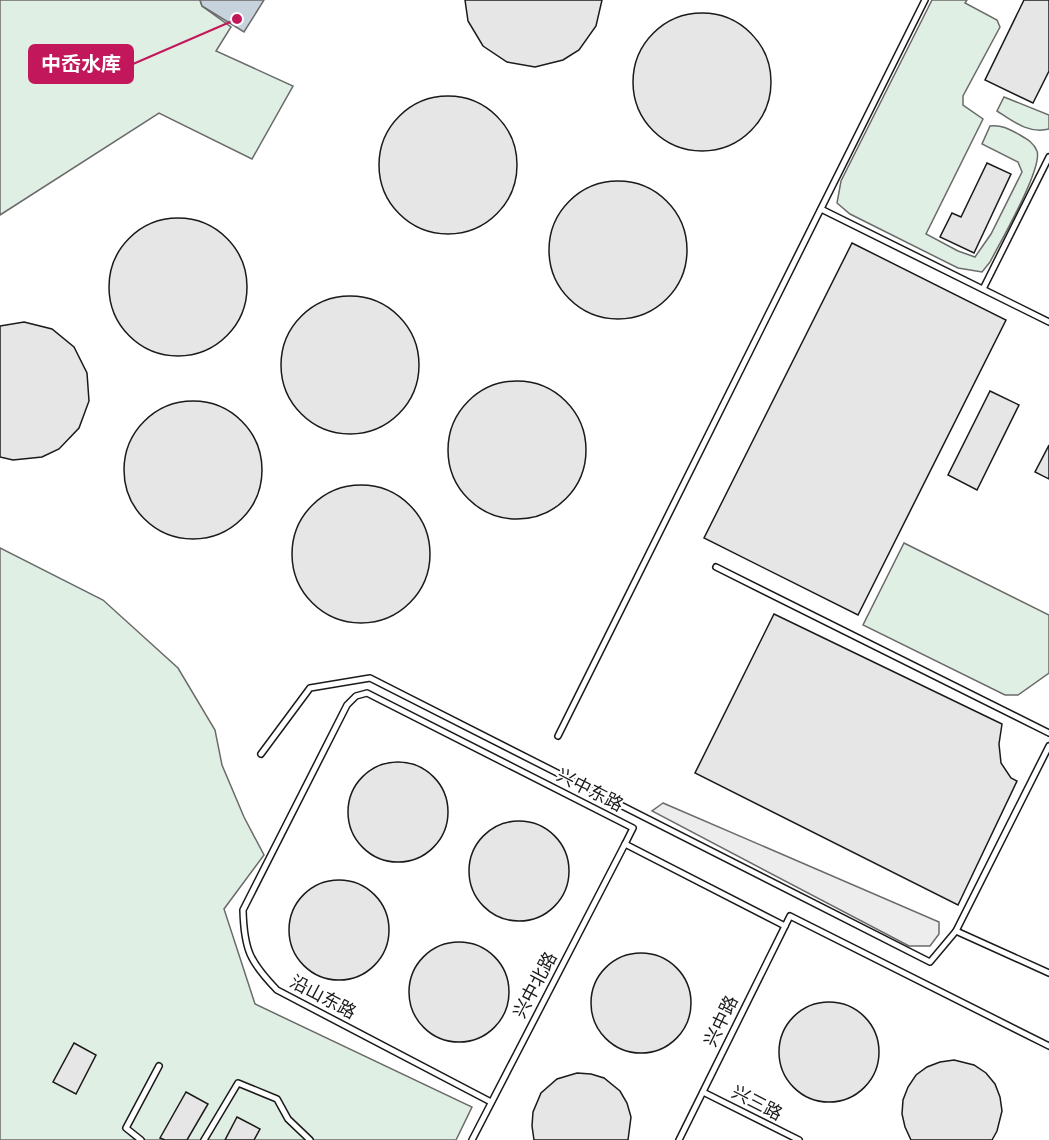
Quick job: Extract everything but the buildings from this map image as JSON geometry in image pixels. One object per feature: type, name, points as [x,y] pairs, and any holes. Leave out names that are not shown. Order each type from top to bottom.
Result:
[{"type":"lane","points":[[558,736],[925,0]]},
{"type":"lane","points":[[983,289],[1049,158]]},
{"type":"lane","points":[[821,209],[1049,322]]},
{"type":"lane","points":[[716,567],[1049,734]]},
{"type":"lane","points":[[261,754],[310,688],[370,678],[930,963],[956,931],[1049,746]]},
{"type":"lane","name":"兴中东路","points":[[356,696],[367,693],[633,828],[625,844]]},
{"type":"lane","name":"沿山东路","points":[[356,696],[347,705],[243,910],[244,938],[257,969],[277,990],[491,1102]]},
{"type":"lane","points":[[625,844],[785,926]]},
{"type":"lane","name":"兴中北路","points":[[472,1140],[625,844]]},
{"type":"lane","name":"兴中路","points":[[679,1140],[790,916],[1049,1046]]},
{"type":"lane","points":[[956,931],[1049,973]]},
{"type":"lane","points":[[141,1140],[126,1128],[159,1066]]},
{"type":"lane","points":[[204,1140],[238,1083],[277,1099],[288,1119],[310,1140]]},
{"type":"lane","name":"兴三路","points":[[703,1092],[799,1140]]},
{"type":"green space","points":[[0,0],[200,0],[202,6],[231,27],[216,51],[293,86],[252,159],[159,113],[0,215]]},
{"type":"green space","points":[[932,0],[967,0],[965,3],[997,20],[1000,27],[963,96],[963,105],[983,119],[926,234],[975,257],[991,234],[1022,172],[1018,162],[982,144],[990,126],[1012,131],[1030,142],[1037,151],[1034,173],[1027,189],[990,262],[982,272],[958,268],[850,214],[837,203],[841,181]]},
{"type":"green space","points":[[1004,97],[1049,115],[1049,129],[1028,128],[997,111]]},
{"type":"green space","points":[[904,543],[1049,615],[1049,673],[1018,695],[1005,695],[863,625]]},
{"type":"green space","points":[[0,548],[103,600],[178,668],[215,730],[222,765],[244,817],[264,855],[224,909],[255,1004],[472,1107],[456,1140],[0,1140]]},
{"type":"shaded area","points":[[200,0],[264,0],[244,32],[202,6]]},
{"type":"shaded area","points":[[663,803],[939,922],[939,934],[930,946],[909,946],[652,811]]},
{"type":"place","name":"中岙水库","points":[[237,19]]}]
